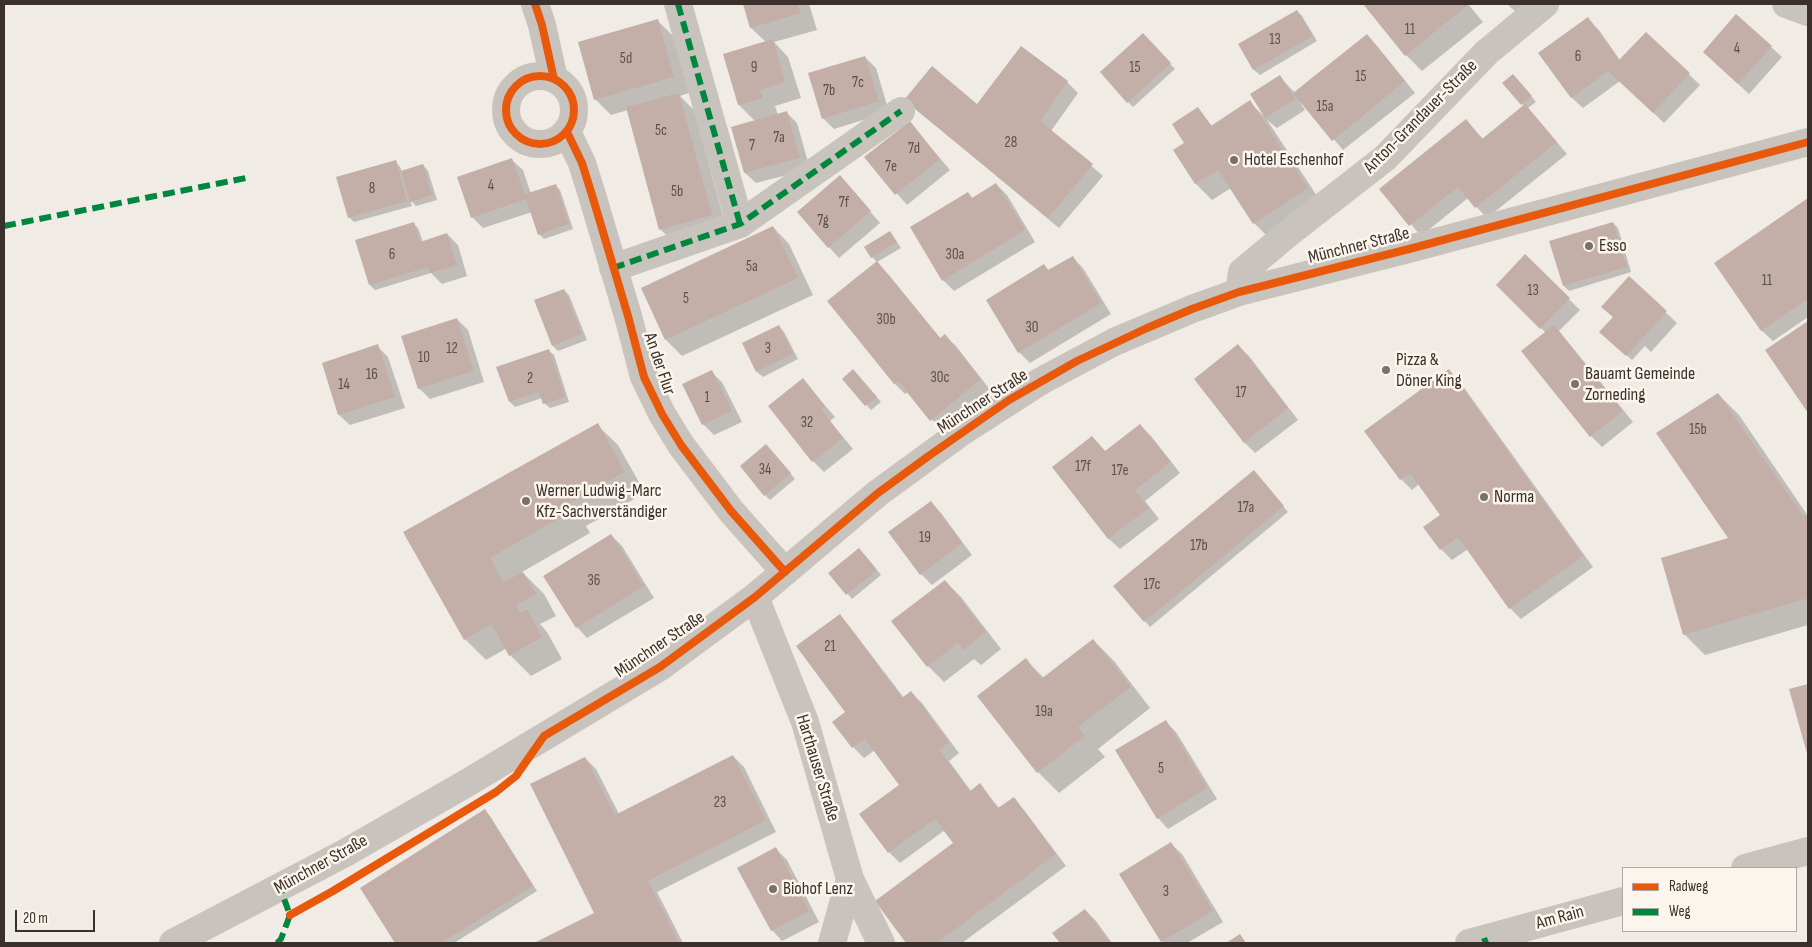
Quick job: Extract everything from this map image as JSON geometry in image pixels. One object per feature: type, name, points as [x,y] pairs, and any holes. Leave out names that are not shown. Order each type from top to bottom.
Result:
[{"type":"street","points":[[535,4],[542,25],[554,79]]},
{"type":"street","points":[[678,4],[740,224]]},
{"type":"street","name":"Anton-Grandauer-Straße","points":[[1240,292],[1242,272],[1385,158],[1486,53],[1545,4]]},
{"type":"street","points":[[1786,4],[1808,12]]},
{"type":"street","points":[[541,76],[554,79],[570,92],[575,112],[572,123],[567,132],[559,139],[549,144],[533,144],[518,137],[511,129],[507,119],[506,106],[510,94],[518,84],[529,78],[541,76]]},
{"type":"street","points":[[613,268],[740,224],[901,111]]},
{"type":"street","name":"An der Flur","points":[[567,132],[582,163],[628,316],[644,377],[662,414],[681,444],[731,511],[785,572]]},
{"type":"street","name":"Münchner Straße","points":[[173,943],[345,853],[660,667],[755,597],[878,493],[963,431],[1009,400],[1114,342],[1192,309],[1240,292],[1413,248],[1808,142]]},
{"type":"street","name":"Harthauser Straße","points":[[755,597],[805,722],[850,878],[881,943]]},
{"type":"street","points":[[1749,867],[1808,851]]},
{"type":"street","points":[[832,943],[850,878]]},
{"type":"street","name":"Am Rain","points":[[1469,943],[1622,901]]},
{"type":"building","points":[[743,4],[798,4],[801,13],[750,28]]},
{"type":"building","points":[[1363,4],[1466,4],[1468,5],[1405,56]]},
{"type":"building","points":[[1297,10],[1313,36],[1253,70],[1238,44]]},
{"type":"building","points":[[1736,14],[1772,46],[1738,84],[1703,52]]},
{"type":"building","points":[[1588,17],[1619,60],[1646,32],[1690,73],[1653,113],[1608,71],[1571,98],[1538,53]]},
{"type":"building","points":[[658,19],[674,77],[594,100],[578,42]]},
{"type":"building","points":[[1143,33],[1171,63],[1127,103],[1100,72]]},
{"type":"building","points":[[1367,34],[1405,81],[1332,141],[1293,93]]},
{"type":"building","points":[[773,39],[785,82],[760,90],[763,98],[738,105],[723,54]]},
{"type":"building","points":[[1021,46],[1068,81],[1040,121],[1093,164],[1048,218],[904,100],[932,66],[977,104]]},
{"type":"building","points":[[865,56],[879,101],[822,119],[808,73]]},
{"type":"building","points":[[1513,74],[1532,96],[1521,105],[1502,83]]},
{"type":"building","points":[[1280,75],[1295,99],[1265,118],[1250,94]]},
{"type":"building","points":[[679,93],[712,215],[659,230],[626,107]]},
{"type":"building","name":"Hotel Eschenhof","points":[[1250,100],[1308,188],[1253,224],[1218,170],[1195,184],[1173,150],[1184,143],[1172,124],[1198,107],[1211,126]]},
{"type":"building","points":[[1525,104],[1557,142],[1475,208],[1458,187],[1409,226],[1379,189],[1466,119],[1482,139]]},
{"type":"building","points":[[787,111],[800,158],[744,173],[731,127]]},
{"type":"building","points":[[910,121],[940,159],[895,195],[864,157]]},
{"type":"building","points":[[512,158],[525,194],[556,184],[569,224],[538,235],[526,199],[471,218],[457,177]]},
{"type":"building","points":[[396,160],[407,201],[348,218],[336,177]]},
{"type":"building","points":[[423,164],[432,195],[410,202],[401,171]]},
{"type":"building","points":[[840,175],[871,211],[828,248],[797,212]]},
{"type":"building","points":[[996,183],[1025,230],[942,281],[910,227],[968,192],[972,198]]},
{"type":"building","points":[[1808,198],[1808,299],[1761,331],[1714,263]]},
{"type":"building","points":[[414,222],[420,242],[447,233],[457,265],[430,273],[428,267],[369,285],[355,240]]},
{"type":"building","points":[[1613,222],[1627,267],[1563,286],[1549,241]]},
{"type":"building","points":[[773,226],[798,278],[665,340],[641,288]]},
{"type":"building","points":[[890,231],[897,242],[871,258],[864,247]]},
{"type":"building","points":[[1525,254],[1570,298],[1540,329],[1496,285]]},
{"type":"building","points":[[1073,256],[1101,303],[1018,353],[986,300],[1044,264],[1048,270]]},
{"type":"building","points":[[877,261],[940,338],[945,334],[981,379],[930,421],[898,381],[894,384],[827,301]]},
{"type":"building","points":[[1629,276],[1667,311],[1626,356],[1599,332],[1613,317],[1601,307]]},
{"type":"building","points":[[564,289],[582,334],[552,346],[534,300]]},
{"type":"building","points":[[457,318],[474,371],[418,389],[401,336]]},
{"type":"building","points":[[1808,321],[1808,413],[1765,350]]},
{"type":"building","points":[[779,325],[793,354],[756,372],[742,343]]},
{"type":"building","points":[[1554,325],[1623,411],[1590,437],[1521,351]]},
{"type":"building","points":[[378,344],[395,397],[338,415],[322,363]]},
{"type":"building","points":[[1238,344],[1288,408],[1244,443],[1194,379]]},
{"type":"building","points":[[549,349],[565,397],[543,404],[539,392],[509,402],[496,367]]},
{"type":"building","points":[[853,369],[877,397],[865,406],[842,379]]},
{"type":"building","name":"Norma","points":[[1449,369],[1583,556],[1509,609],[1458,537],[1440,550],[1423,527],[1440,515],[1410,473],[1400,480],[1364,431]]},
{"type":"building","points":[[712,370],[732,411],[702,425],[682,384]]},
{"type":"building","points":[[803,378],[825,406],[821,409],[843,438],[812,462],[768,406]]},
{"type":"building","points":[[1718,393],[1803,516],[1808,515],[1808,598],[1683,635],[1661,558],[1728,538],[1656,433]]},
{"type":"building","points":[[598,423],[625,472],[566,505],[570,512],[490,558],[503,582],[523,572],[536,594],[516,605],[520,613],[527,609],[542,637],[509,656],[492,624],[464,640],[403,532]]},
{"type":"building","points":[[1140,424],[1171,462],[1135,490],[1149,508],[1108,539],[1052,467],[1092,436],[1105,451]]},
{"type":"building","points":[[766,444],[791,473],[764,496],[740,466]]},
{"type":"building","points":[[1254,470],[1284,506],[1144,622],[1113,586]]},
{"type":"building","points":[[931,501],[962,543],[920,575],[888,532]]},
{"type":"building","points":[[611,534],[644,586],[576,628],[543,576]]},
{"type":"building","points":[[859,548],[877,570],[846,595],[828,573]]},
{"type":"building","points":[[945,580],[986,632],[963,650],[958,643],[927,667],[891,621]]},
{"type":"building","points":[[840,614],[902,698],[911,691],[949,742],[939,750],[970,791],[980,783],[998,808],[1014,797],[1056,854],[937,943],[906,943],[875,901],[953,843],[935,819],[888,853],[859,814],[899,785],[865,739],[852,748],[832,722],[845,712],[796,646]]},
{"type":"building","points":[[1093,639],[1131,687],[1078,727],[1085,736],[1037,773],[977,696],[1026,658],[1041,679]]},
{"type":"building","points":[[1808,684],[1808,757],[1789,689]]},
{"type":"building","points":[[1166,720],[1207,788],[1157,819],[1115,750]]},
{"type":"building","points":[[733,755],[766,820],[648,881],[679,943],[534,943],[594,913],[530,784],[585,757],[615,815]]},
{"type":"building","points":[[485,809],[533,886],[441,943],[395,943],[360,888]]},
{"type":"building","points":[[1171,842],[1213,911],[1161,942],[1119,874]]},
{"type":"building","name":"Biohof Lenz","points":[[776,847],[809,911],[771,931],[737,868]]},
{"type":"building","points":[[1085,909],[1110,943],[1060,943],[1052,933]]},
{"type":"building","points":[[1240,934],[1246,943],[1226,943]]},
{"type":"marked path","points":[[678,4],[740,224]]},
{"type":"marked path","points":[[613,268],[740,224],[901,111]]},
{"type":"marked path","points":[[4,226],[246,178]]},
{"type":"marked path","points":[[277,943],[281,939],[290,915],[280,888]]},
{"type":"marked path","points":[[1484,938],[1486,943]]},
{"type":"cycle path","points":[[535,4],[542,25],[554,79]]},
{"type":"cycle path","points":[[540,76],[553,78],[564,86],[572,97],[574,110],[572,123],[564,134],[553,142],[540,144],[527,142],[516,134],[508,123],[506,110],[508,97],[516,86],[527,78],[540,76]]},
{"type":"cycle path","points":[[567,132],[582,163],[628,316],[644,377],[662,414],[681,445],[731,511],[785,572]]},
{"type":"cycle path","points":[[290,915],[496,792],[516,776],[544,736],[660,667],[755,597],[878,493],[1009,400],[1077,361],[1147,328],[1239,292],[1413,248],[1808,142]]},
{"type":"place","name":"Hotel Eschenhof","points":[[1234,160]]},
{"type":"place","name":"Esso","points":[[1589,246]]},
{"type":"place","name":"Pizza & Döner King","points":[[1386,370]]},
{"type":"place","name":"Bauamt Gemeinde Zorneding","points":[[1575,384]]},
{"type":"place","name":"Norma","points":[[1484,497]]},
{"type":"place","name":"Werner Ludwig-Marc Kfz-Sachverständiger","points":[[526,501]]},
{"type":"place","name":"Biohof Lenz","points":[[773,889]]}]
